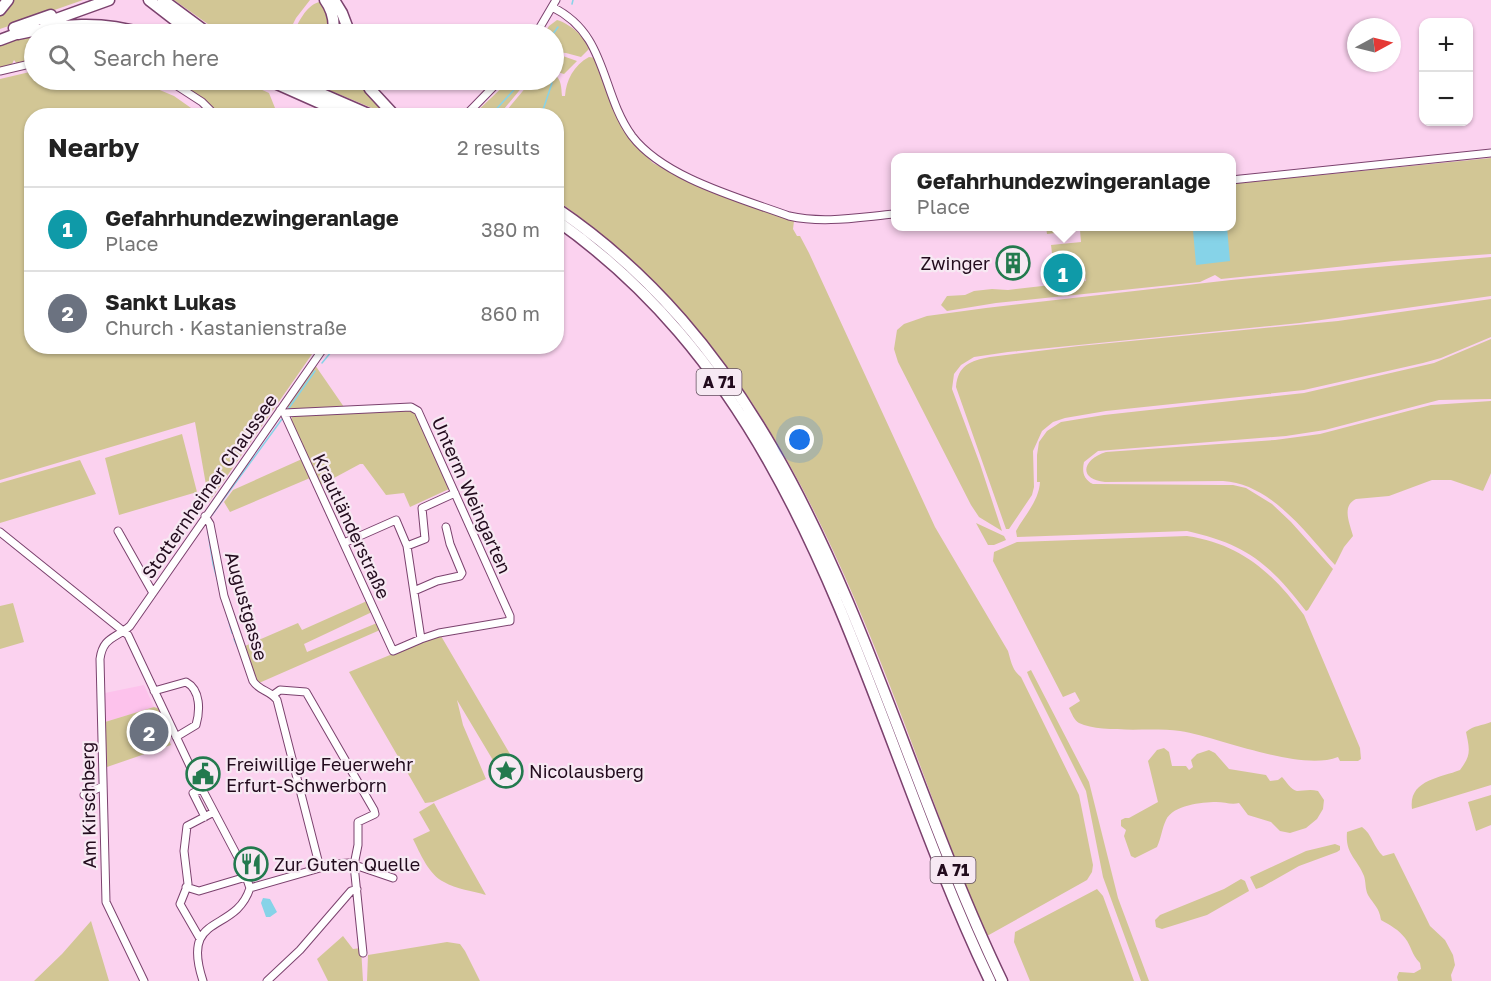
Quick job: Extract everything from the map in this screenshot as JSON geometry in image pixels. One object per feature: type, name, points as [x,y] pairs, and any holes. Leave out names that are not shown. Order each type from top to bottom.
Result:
[{"type":"highway","points":[[0,10],[8,0]]},
{"type":"highway","points":[[25,24],[93,0]]},
{"type":"highway","points":[[45,24],[109,0]]},
{"type":"highway","points":[[149,0],[180,24]]},
{"type":"highway","points":[[163,0],[195,24]]},
{"type":"highway","points":[[326,0],[332,13],[333,24]]},
{"type":"highway","points":[[334,0],[346,24]]},
{"type":"highway","points":[[0,33],[24,24]]},
{"type":"highway","points":[[0,40],[24,32]]},
{"type":"highway","points":[[18,34],[24,33]]},
{"type":"highway","points":[[290,90],[331,108]]},
{"type":"highway","points":[[313,90],[354,108]]},
{"type":"highway","points":[[371,90],[388,108]]},
{"type":"highway","name":"A 71","points":[[564,214],[601,241],[632,268],[683,320],[735,387],[766,436],[797,491],[835,569],[963,896],[1002,981]]},
{"type":"highway","name":"A 71","points":[[564,226],[614,264],[668,318],[708,366],[758,441],[793,505],[831,584],[950,890],[990,981]]},
{"type":"street","points":[[542,24],[556,0]]},
{"type":"street","points":[[552,7],[569,18],[590,39],[602,64],[622,119],[632,136],[663,165],[682,176],[789,216],[817,221],[891,214]]},
{"type":"street","points":[[0,71],[24,65]]},
{"type":"street","points":[[183,90],[208,108]]},
{"type":"street","points":[[473,108],[490,90]]},
{"type":"street","points":[[1236,179],[1491,153]]},
{"type":"street","name":"Stotternheimer Chaussee","points":[[123,631],[130,626],[282,411],[319,354]]},
{"type":"street","name":"Unterm Weingarten","points":[[282,411],[415,408],[418,411],[510,616],[510,621],[439,633],[421,639]]},
{"type":"street","name":"Krautländerstraße","points":[[282,411],[393,651],[421,639]]},
{"type":"street","points":[[407,546],[425,538],[422,508],[455,493]]},
{"type":"street","name":"Augustgasse","points":[[206,516],[210,524],[224,596],[253,681],[257,687],[273,695],[277,700],[320,868]]},
{"type":"street","points":[[344,543],[396,520],[407,546],[421,639]]},
{"type":"street","points":[[414,591],[437,581],[460,576],[462,573],[450,544],[446,527]]},
{"type":"street","name":"Stotternheimer Chaussee","points":[[118,531],[153,593]]},
{"type":"street","points":[[0,532],[128,635],[246,877],[250,888],[243,902],[199,938],[196,948],[203,981]]},
{"type":"street","name":"Am Kirschberg","points":[[123,631],[106,641],[101,648],[100,659],[106,902],[144,981]]},
{"type":"street","points":[[154,691],[186,682],[194,688],[198,703],[196,725],[176,737]]},
{"type":"street","points":[[273,695],[280,690],[306,692],[374,810],[375,814],[358,822],[358,845],[354,864],[363,953]]},
{"type":"street","points":[[84,795],[103,786]]},
{"type":"street","points":[[202,789],[193,793],[205,817]]},
{"type":"street","points":[[199,938],[180,904],[188,880],[184,851],[186,831],[190,824],[214,812]]},
{"type":"street","points":[[250,888],[334,864],[354,864],[393,878]]},
{"type":"street","points":[[186,887],[198,891],[246,877]]},
{"type":"street","points":[[267,981],[300,950],[351,891],[357,889]]},
{"type":"shaded area","points":[[11,0],[83,0],[0,29],[0,14]]},
{"type":"shaded area","points":[[174,0],[310,0],[293,24],[208,24]]},
{"type":"shaded area","points":[[319,2],[325,4],[328,24],[298,24],[306,11]]},
{"type":"shaded area","points":[[557,20],[572,28],[581,35],[589,49],[581,57],[564,53],[564,24],[552,24]]},
{"type":"shaded area","points":[[24,36],[24,62],[17,64],[14,60],[11,66],[0,69],[0,44]]},
{"type":"shaded area","points":[[564,56],[577,61],[564,74]]},
{"type":"shaded area","points":[[589,57],[596,58],[621,125],[631,140],[653,163],[699,186],[794,221],[793,229],[797,236],[800,236],[809,253],[935,527],[1008,651],[1011,662],[1021,677],[1079,795],[1093,865],[1087,880],[987,936],[867,629],[817,516],[788,461],[756,408],[721,358],[681,310],[628,257],[564,205],[564,108],[509,108],[524,90],[561,90],[562,96],[565,96],[567,84],[579,64]]},
{"type":"shaded area","points":[[24,73],[24,90],[160,90],[174,96],[191,108],[24,108],[24,354],[312,354],[209,502],[195,422],[0,480],[0,79]]},
{"type":"shaded area","points":[[188,90],[262,90],[269,93],[275,108],[213,108]]},
{"type":"shaded area","points":[[329,90],[366,90],[379,108],[372,108]]},
{"type":"shaded area","points":[[499,90],[520,90],[505,108],[480,108]]},
{"type":"shaded area","points":[[1491,158],[1491,254],[1394,261],[1221,279],[1215,275],[1200,282],[996,303],[947,311],[941,305],[947,296],[965,295],[974,291],[1008,290],[1086,281],[1084,270],[1054,270],[1051,245],[1081,242],[1080,231],[1236,231],[1236,184]]},
{"type":"shaded area","points":[[1047,231],[1072,231],[1047,234]]},
{"type":"shaded area","points":[[1491,257],[1491,296],[1300,323],[974,357],[961,365],[954,374],[952,389],[1002,531],[979,517],[971,505],[898,362],[894,349],[897,330],[904,324],[927,316],[1231,280]]},
{"type":"shaded area","points":[[1491,299],[1491,337],[1441,358],[1304,390],[1106,411],[1053,422],[1042,431],[1033,451],[1034,487],[1032,495],[1009,529],[1006,529],[956,387],[959,374],[966,365],[990,357],[1338,321]]},
{"type":"shaded area","points":[[1491,339],[1491,399],[1439,400],[1325,430],[1286,436],[1098,451],[1084,462],[1084,474],[1093,484],[1233,485],[1246,488],[1272,504],[1333,569],[1306,611],[1281,580],[1255,558],[1208,536],[1187,531],[1017,537],[1016,531],[1034,502],[1039,489],[1037,455],[1039,442],[1047,431],[1061,422],[1104,415],[1304,393],[1434,363]]},
{"type":"shaded area","points":[[315,365],[344,407],[288,409],[288,403]]},
{"type":"shaded area","points":[[1491,401],[1491,473],[1483,491],[1451,480],[1432,480],[1389,496],[1356,499],[1351,502],[1348,511],[1353,536],[1344,547],[1335,565],[1299,525],[1272,500],[1240,484],[1223,481],[1105,482],[1090,477],[1086,468],[1092,459],[1106,452],[1275,440],[1320,434],[1431,405]]},
{"type":"shaded area","points":[[409,411],[418,416],[449,489],[410,507],[404,493],[386,495],[363,464],[321,485],[291,420],[293,415]]},
{"type":"shaded area","points":[[182,434],[197,492],[119,515],[105,458]]},
{"type":"shaded area","points":[[302,459],[310,478],[230,512],[224,502],[233,490]]},
{"type":"shaded area","points":[[80,460],[96,494],[0,523],[0,483]]},
{"type":"shaded area","points":[[976,523],[1004,536],[1006,540],[988,545]]},
{"type":"shaded area","points":[[1187,536],[1206,540],[1240,553],[1268,574],[1304,615],[1360,748],[1361,759],[1340,761],[1338,757],[1303,760],[1260,752],[1180,731],[1101,728],[1079,723],[1076,720],[1069,708],[1080,701],[1075,692],[1063,697],[993,561],[994,552],[1017,542]]},
{"type":"shaded area","points":[[367,601],[372,612],[304,644],[307,652],[377,623],[380,630],[259,683],[245,646],[298,623],[302,630]]},
{"type":"shaded area","points":[[13,603],[24,642],[0,649],[0,606]]},
{"type":"shaded area","points":[[441,636],[517,766],[500,772],[457,700],[463,725],[486,779],[433,802],[425,803],[349,672]]},
{"type":"shaded area","points":[[1031,670],[1089,782],[1118,898],[1149,981],[1141,981],[1103,877],[1086,791],[1029,677],[1027,672]]},
{"type":"shaded area","points":[[144,685],[154,707],[105,722],[105,693]]},
{"type":"shaded area","points":[[154,707],[160,709],[166,721],[163,727],[171,745],[107,767],[105,722]],"holes":[[[150,720],[156,741],[148,743],[143,722]]]},
{"type":"shaded area","points":[[1491,722],[1491,785],[1412,809],[1412,799],[1420,786],[1435,778],[1460,770],[1469,752],[1466,732]]},
{"type":"shaded area","points":[[1164,748],[1169,752],[1172,766],[1186,766],[1189,770],[1193,767],[1191,760],[1197,754],[1209,750],[1215,753],[1229,769],[1266,775],[1270,781],[1282,777],[1297,791],[1318,791],[1324,800],[1323,809],[1317,819],[1306,828],[1290,833],[1280,831],[1271,822],[1248,815],[1239,803],[1210,802],[1188,805],[1170,815],[1157,847],[1135,858],[1131,856],[1124,836],[1126,830],[1121,826],[1121,820],[1158,802],[1148,761],[1157,750]]},
{"type":"shaded area","points":[[1491,795],[1491,825],[1476,831],[1468,802]]},
{"type":"shaded area","points":[[434,803],[486,895],[444,882],[429,869],[422,857],[413,839],[430,831],[419,812]]},
{"type":"shaded area","points":[[1362,827],[1383,856],[1394,853],[1430,926],[1445,940],[1453,955],[1455,965],[1451,975],[1452,981],[1398,981],[1399,972],[1414,973],[1421,969],[1420,963],[1403,935],[1381,920],[1378,909],[1368,895],[1364,876],[1350,851],[1347,839],[1347,832]]},
{"type":"shaded area","points":[[1335,844],[1340,846],[1337,852],[1299,866],[1262,887],[1256,889],[1250,877],[1306,851]]},
{"type":"shaded area","points":[[1241,879],[1245,881],[1249,891],[1207,915],[1162,929],[1156,927],[1155,920],[1160,915],[1224,889]]},
{"type":"shaded area","points":[[1097,889],[1103,896],[1134,981],[1030,981],[1014,942],[1015,932]]},
{"type":"shaded area","points":[[91,921],[109,981],[34,981],[62,954]]},
{"type":"shaded area","points":[[343,936],[353,949],[361,948],[363,981],[328,981],[317,959]]},
{"type":"shaded area","points":[[447,942],[460,944],[480,981],[367,981],[368,955]]},
{"type":"water","points":[[1193,231],[1227,231],[1230,261],[1196,265]]},
{"type":"water","points":[[263,898],[270,899],[277,912],[270,917],[266,917],[261,903]]},
{"type":"waterway","points":[[572,4],[573,0]]},
{"type":"waterway","points":[[497,108],[514,90]]},
{"type":"waterway","points":[[544,108],[550,90]]},
{"type":"waterway","points":[[322,363],[329,354]]},
{"type":"waterway","points":[[289,408],[315,371]]},
{"type":"waterway","points":[[212,515],[282,419]]},
{"type":"waterway","points":[[207,526],[213,564],[232,633]]},
{"type":"waterway","points":[[234,639],[238,648]]},
{"type":"place","name":"Zwinger","points":[[1013,263]]},
{"type":"place","name":"Gefahrhundezwingeranlage","points":[[1063,273]]},
{"type":"place","name":"Sankt Lukas","points":[[149,732]]},
{"type":"place","name":"Nicolausberg","points":[[506,771]]},
{"type":"place","name":"Freiwillige Feuerwehr Erfurt-Schwerborn","points":[[203,774]]},
{"type":"place","name":"Zur Guten Quelle","points":[[251,864]]}]
